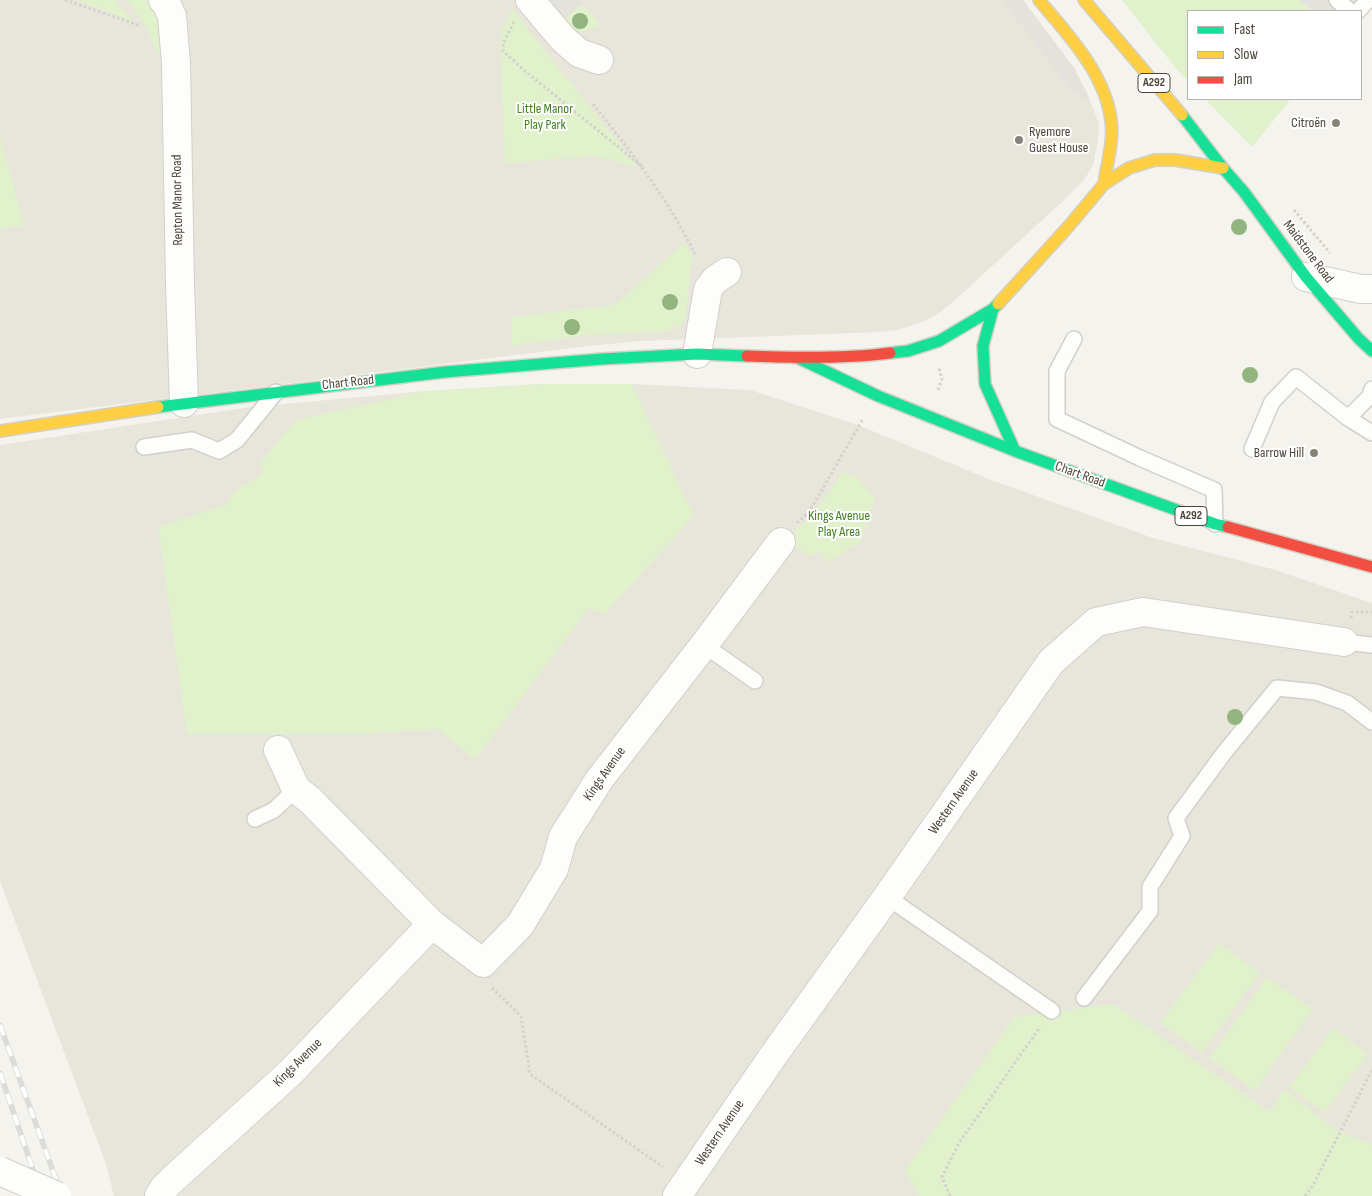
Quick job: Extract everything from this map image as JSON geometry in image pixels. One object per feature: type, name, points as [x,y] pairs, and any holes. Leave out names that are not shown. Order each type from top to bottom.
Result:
[{"type":"main road","points":[[1039,0],[1072,41],[1102,89],[1109,109],[1111,133],[1104,184]]},
{"type":"main road","name":"Maidstone Road","points":[[1084,0],[1244,192],[1306,277],[1372,351]]},
{"type":"main road","points":[[1015,451],[985,384],[983,346],[992,309],[1068,227],[1104,184],[1129,168],[1155,160],[1175,160],[1223,168]]},
{"type":"main road","name":"Chart Road","points":[[0,431],[184,403],[445,372],[602,359],[698,354],[798,358],[876,355],[908,351],[939,341],[992,309]]},
{"type":"main road","name":"Chart Road","points":[[798,358],[837,378],[1015,451],[1215,524],[1372,567]]},
{"type":"street","name":"Repton Manor Road","points":[[166,1],[172,16],[176,63],[184,403]]},
{"type":"street","points":[[523,9],[579,53],[599,60]]},
{"type":"street","points":[[698,354],[708,289],[715,280],[727,272]]},
{"type":"street","points":[[1306,277],[1361,289],[1372,289]]},
{"type":"street","name":"Kings Avenue","points":[[278,750],[296,789],[311,801],[432,924],[483,963],[520,925],[554,869],[563,837],[598,780],[704,645],[781,542]]},
{"type":"street","name":"Western Avenue","points":[[682,1190],[773,1056],[887,898],[1051,662],[1096,622],[1142,612],[1344,642]]},
{"type":"street","name":"Kings Avenue","points":[[159,1196],[173,1179],[290,1073],[432,924]]},
{"type":"street","points":[[0,1171],[57,1196]]},
{"type":"lane","points":[[1337,0],[1349,10]]},
{"type":"lane","points":[[1359,10],[1368,0]]},
{"type":"lane","points":[[1074,340],[1057,371],[1057,419],[1214,490],[1215,524]]},
{"type":"lane","points":[[1252,449],[1272,402],[1296,376],[1348,418],[1372,433]]},
{"type":"lane","points":[[1348,418],[1370,396],[1372,388]]},
{"type":"lane","points":[[144,447],[192,440],[219,451],[238,440],[277,391]]},
{"type":"lane","points":[[1344,642],[1372,645]]},
{"type":"lane","points":[[704,645],[755,681]]},
{"type":"lane","points":[[1084,998],[1150,911],[1150,887],[1182,836],[1176,818],[1224,753],[1277,688],[1316,692],[1347,703],[1372,722]]},
{"type":"lane","points":[[255,819],[274,810],[296,789]]},
{"type":"lane","points":[[887,898],[1052,1010]]},
{"type":"path","points":[[64,0],[141,26]]},
{"type":"path","points":[[523,9],[503,43],[503,51],[644,168]]},
{"type":"path","points":[[593,104],[644,168],[684,230],[695,254]]},
{"type":"path","points":[[920,413],[933,398],[942,379],[930,344]]},
{"type":"path","points":[[781,542],[793,526],[809,512],[858,425]]},
{"type":"path","points":[[488,988],[494,989],[521,1016],[530,1074],[682,1190]]},
{"type":"path","points":[[950,1196],[942,1177],[959,1143],[1052,1010]]},
{"type":"path","points":[[1305,1196],[1313,1185],[1372,1070]]},
{"type":"shaded area","points":[[0,0],[1023,0],[1086,90],[1099,124],[1098,141],[1093,165],[1084,180],[1064,200],[943,310],[927,320],[896,330],[640,341],[0,419]]},
{"type":"shaded area","points":[[544,0],[579,0],[583,4],[561,21]]},
{"type":"shaded area","points":[[1002,0],[1023,0],[1075,69],[1089,100],[1070,89]]},
{"type":"shaded area","points":[[1299,0],[1372,0],[1362,10],[1311,10]]},
{"type":"shaded area","points":[[542,384],[632,384],[750,390],[858,425],[991,480],[1153,538],[1272,569],[1372,603],[1372,1196],[114,1196],[106,1164],[0,881],[0,445],[251,407],[426,391]]},
{"type":"green space","points":[[75,0],[115,0],[133,21],[79,1]]},
{"type":"green space","points":[[127,0],[147,0],[157,19],[165,53],[157,53],[148,30]]},
{"type":"green space","points":[[1122,0],[1299,0],[1311,10],[1187,10],[1187,80]]},
{"type":"green space","points":[[583,4],[599,24],[594,28],[584,31],[575,30],[561,21]]},
{"type":"green space","name":"Little Manor Play Park","points":[[512,9],[638,167],[595,156],[505,163],[500,36]]},
{"type":"green space","points":[[1206,100],[1290,100],[1252,147]]},
{"type":"green space","points":[[0,136],[24,225],[0,229]]},
{"type":"green space","points":[[684,242],[692,255],[686,317],[678,327],[666,332],[586,335],[512,346],[512,317],[614,305]]},
{"type":"green space","points":[[542,384],[632,384],[694,516],[604,615],[589,608],[475,760],[438,729],[357,734],[187,734],[158,527],[226,504],[234,492],[261,475],[261,461],[296,420],[426,391]]},
{"type":"green space","name":"Kings Avenue Play Area","points":[[842,472],[857,477],[875,498],[861,541],[829,562],[819,552],[809,556],[794,545],[796,528],[811,518]]},
{"type":"green space","points":[[1219,943],[1260,973],[1202,1053],[1160,1023]]},
{"type":"green space","points":[[1267,977],[1313,1009],[1255,1091],[1209,1058]]},
{"type":"green space","points":[[1113,1004],[1270,1112],[1284,1089],[1336,1130],[1372,1145],[1372,1196],[919,1196],[905,1170],[1014,1017]]},
{"type":"green space","points":[[1333,1028],[1368,1054],[1324,1113],[1289,1087]]},
{"type":"railway","points":[[0,1025],[62,1196]]},
{"type":"railway","points":[[0,1073],[42,1196]]},
{"type":"traffic: fast","points":[[1182,115],[1244,192],[1306,277],[1359,339],[1372,351]]},
{"type":"traffic: fast","points":[[998,304],[993,309],[983,346],[985,384],[1015,451],[1215,524],[1228,527]]},
{"type":"traffic: fast","points":[[890,353],[908,351],[939,341],[993,309]]},
{"type":"traffic: fast","points":[[158,407],[445,372],[602,359],[697,354],[747,356]]},
{"type":"traffic: fast","points":[[798,358],[878,396],[1015,451]]},
{"type":"traffic: slow","points":[[1039,0],[1084,56],[1101,86],[1112,128],[1104,184]]},
{"type":"traffic: slow","points":[[1084,0],[1182,115]]},
{"type":"traffic: slow","points":[[998,304],[1104,184],[1129,168],[1155,160],[1175,160],[1223,168]]},
{"type":"traffic: slow","points":[[0,431],[158,407]]},
{"type":"traffic: jam","points":[[747,356],[818,358],[890,353]]},
{"type":"traffic: jam","points":[[1228,527],[1372,567]]},
{"type":"place","name":"Citroën","points":[[1336,123]]},
{"type":"place","name":"Ryemore Guest House","points":[[1019,140]]},
{"type":"place","name":"Barrow Hill","points":[[1314,453]]}]
